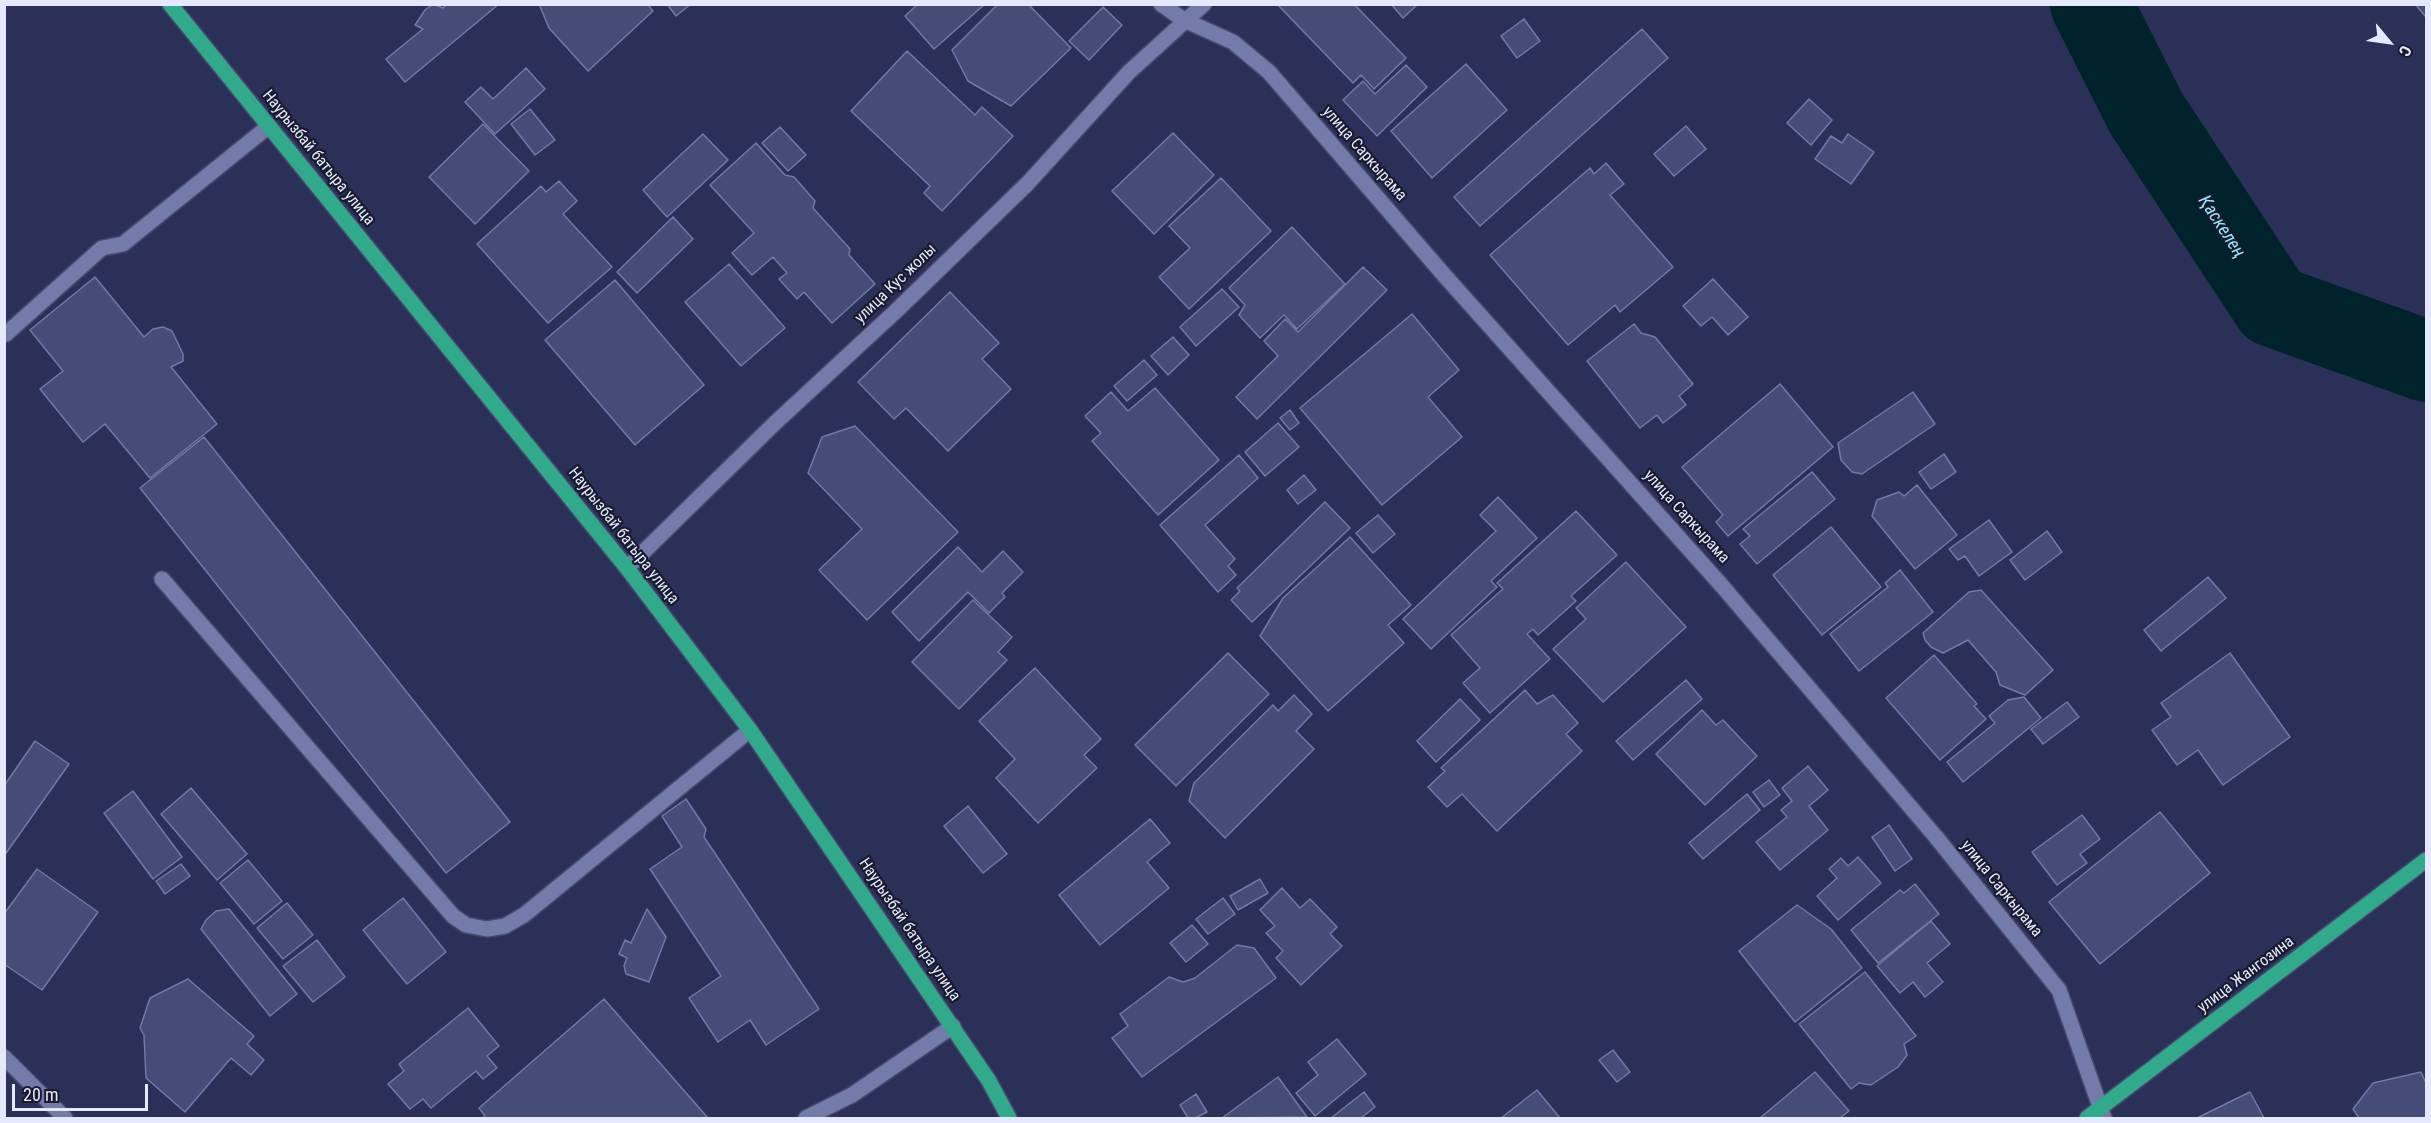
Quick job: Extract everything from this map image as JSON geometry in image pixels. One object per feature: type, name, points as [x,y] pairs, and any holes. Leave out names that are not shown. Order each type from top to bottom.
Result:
[{"type":"main road","name":"Наурызбай батыра улица","points":[[170,4],[627,568],[750,730],[953,1026],[989,1081],[1009,1119]]},
{"type":"main road","name":"улица Жангозина","points":[[2087,1119],[2102,1113],[2427,860]]},
{"type":"street","name":"улица Саркырама","points":[[1161,4],[1184,20],[1233,42],[1269,72],[1444,275],[1723,587],[1936,837],[2059,990],[2102,1113]]},
{"type":"street","name":"улица Кус жолы","points":[[627,568],[774,423],[896,311],[1028,183],[1129,72],[1204,4]]},
{"type":"street","points":[[5,334],[102,248],[123,244],[269,126]]},
{"type":"street","points":[[162,579],[453,916],[466,925],[487,929],[505,926],[524,915],[750,730]]},
{"type":"street","points":[[806,1119],[852,1095],[953,1026]]},
{"type":"street","points":[[4,1057],[65,1119]]},
{"type":"building","points":[[433,4],[443,8],[447,4],[499,4],[405,82],[386,59],[423,29],[415,25],[425,10]]},
{"type":"building","points":[[539,4],[647,4],[653,11],[588,71],[549,28]]},
{"type":"building","points":[[667,4],[691,4],[676,16]]},
{"type":"building","points":[[918,4],[985,4],[934,49],[905,16]]},
{"type":"building","points":[[998,4],[1028,4],[1071,48],[1011,106],[968,81],[952,50]]},
{"type":"building","points":[[1277,4],[1354,4],[1406,58],[1374,89],[1361,75],[1353,83]]},
{"type":"building","points":[[1391,4],[1418,4],[1403,18]]},
{"type":"building","points":[[2415,4],[2426,4],[2426,17]]},
{"type":"building","points":[[1103,7],[1122,25],[1089,60],[1069,41]]},
{"type":"building","points":[[1524,19],[1540,41],[1517,58],[1501,36]]},
{"type":"building","points":[[1642,29],[1668,58],[1480,226],[1454,197]]},
{"type":"building","points":[[907,51],[975,115],[982,107],[1013,136],[942,211],[924,193],[930,186],[851,111]]},
{"type":"building","points":[[1466,64],[1507,110],[1432,178],[1391,131]]},
{"type":"building","points":[[1406,65],[1427,87],[1377,136],[1343,100],[1363,81],[1375,94]]},
{"type":"building","points":[[526,68],[545,89],[495,134],[465,102],[481,87],[493,99]]},
{"type":"building","points":[[1809,99],[1832,120],[1811,145],[1787,123]]},
{"type":"building","points":[[530,109],[555,140],[535,155],[511,124]]},
{"type":"building","points":[[483,124],[529,171],[475,224],[429,177]]},
{"type":"building","points":[[1686,126],[1706,149],[1674,176],[1654,154]]},
{"type":"building","points":[[780,127],[806,155],[788,171],[762,143]]},
{"type":"building","points":[[1173,133],[1214,175],[1154,234],[1112,191]]},
{"type":"building","points":[[703,134],[728,160],[667,217],[643,190]]},
{"type":"building","points":[[1848,134],[1874,152],[1851,184],[1815,159],[1831,136],[1842,143]]},
{"type":"building","points":[[756,143],[785,175],[794,177],[815,201],[813,208],[850,249],[849,255],[875,284],[832,323],[804,292],[797,299],[779,279],[787,273],[773,257],[752,275],[732,253],[754,233],[710,185]]},
{"type":"building","points":[[1606,163],[1624,184],[1610,195],[1673,267],[1620,312],[1615,305],[1568,345],[1490,255],[1590,168],[1594,174]]},
{"type":"building","points":[[1221,178],[1271,231],[1189,309],[1159,277],[1190,248],[1169,226]]},
{"type":"building","points":[[559,181],[577,201],[563,214],[612,267],[548,323],[477,244],[541,186],[546,192]]},
{"type":"building","points":[[673,217],[693,239],[637,293],[617,272]]},
{"type":"building","points":[[1292,227],[1345,284],[1297,329],[1284,315],[1260,338],[1239,315],[1245,305],[1229,288]]},
{"type":"building","points":[[729,264],[785,328],[741,366],[685,302]]},
{"type":"building","points":[[1363,267],[1387,290],[1257,419],[1236,397],[1278,356],[1264,341],[1285,319],[1298,332]]},
{"type":"building","points":[[95,277],[144,337],[153,329],[163,327],[172,331],[183,354],[183,361],[171,367],[217,424],[150,478],[105,424],[83,442],[40,389],[63,371],[30,330]]},
{"type":"building","points":[[1713,279],[1748,317],[1728,335],[1712,317],[1701,326],[1683,306]]},
{"type":"building","points":[[615,280],[704,385],[635,445],[545,340]]},
{"type":"building","points":[[1222,289],[1239,307],[1196,346],[1180,327]]},
{"type":"building","points":[[950,292],[999,343],[982,359],[1011,389],[948,451],[906,408],[894,419],[858,382]]},
{"type":"building","points":[[1412,314],[1459,370],[1428,397],[1462,437],[1382,505],[1300,408]]},
{"type":"building","points":[[1634,324],[1641,333],[1655,337],[1693,384],[1679,396],[1686,405],[1663,423],[1657,415],[1640,428],[1587,361]]},
{"type":"building","points":[[1173,337],[1189,355],[1168,375],[1151,356]]},
{"type":"building","points":[[1144,360],[1157,375],[1127,401],[1114,386]]},
{"type":"building","points":[[1780,384],[1833,447],[1728,536],[1716,522],[1723,515],[1682,467]]},
{"type":"building","points":[[1155,388],[1219,460],[1158,515],[1092,441],[1101,433],[1085,416],[1111,392],[1128,411]]},
{"type":"building","points":[[1913,392],[1935,424],[1862,474],[1852,472],[1841,460],[1838,443]]},
{"type":"building","points":[[1290,410],[1299,423],[1290,430],[1280,418]]},
{"type":"building","points":[[1278,423],[1299,447],[1265,476],[1245,452]]},
{"type":"building","points":[[855,426],[958,532],[867,620],[819,570],[862,529],[808,473],[822,437]]},
{"type":"building","points":[[204,437],[510,822],[446,873],[140,488]]},
{"type":"building","points":[[1944,454],[1956,472],[1931,489],[1919,472]]},
{"type":"building","points":[[1239,455],[1258,478],[1205,525],[1235,559],[1228,566],[1236,575],[1218,592],[1160,525]]},
{"type":"building","points":[[1812,472],[1835,499],[1757,564],[1740,544],[1750,536],[1743,529]]},
{"type":"building","points":[[1304,475],[1316,490],[1298,504],[1287,490]]},
{"type":"building","points":[[1917,485],[1957,535],[1915,569],[1872,516],[1877,500],[1899,492],[1904,496]]},
{"type":"building","points":[[1498,497],[1537,538],[1491,581],[1497,587],[1431,649],[1403,619],[1496,531],[1480,515]]},
{"type":"building","points":[[1325,502],[1350,528],[1252,622],[1231,600],[1240,591],[1237,588]]},
{"type":"building","points":[[1576,511],[1617,555],[1571,596],[1576,601],[1538,635],[1533,629],[1527,634],[1550,659],[1490,713],[1463,683],[1480,668],[1451,635],[1503,589],[1497,583]]},
{"type":"building","points":[[1378,515],[1395,534],[1373,553],[1356,533]]},
{"type":"building","points":[[1989,520],[2012,552],[1979,576],[1965,556],[1958,560],[1949,549]]},
{"type":"building","points":[[1831,527],[1881,587],[1822,635],[1773,575]]},
{"type":"building","points":[[2047,531],[2062,552],[2025,580],[2010,560]]},
{"type":"building","points":[[1350,537],[1411,605],[1388,625],[1404,643],[1328,711],[1260,636],[1283,598]]},
{"type":"building","points":[[958,547],[982,572],[1003,551],[1023,572],[1002,593],[1005,597],[989,613],[968,592],[919,641],[892,612]]},
{"type":"building","points":[[1626,562],[1686,627],[1603,702],[1553,649],[1586,619],[1576,608]]},
{"type":"building","points":[[1900,570],[1933,612],[1859,671],[1830,634],[1888,587],[1885,583]]},
{"type":"building","points":[[2208,577],[2226,598],[2161,651],[2144,630]]},
{"type":"building","points":[[1981,590],[2053,670],[2025,695],[2000,685],[1996,672],[1968,640],[1943,653],[1931,647],[1925,640],[1923,633],[1969,592]]},
{"type":"building","points":[[973,600],[1012,637],[998,652],[1007,660],[959,709],[912,662]]},
{"type":"building","points":[[1228,653],[1269,694],[1176,786],[1135,745]]},
{"type":"building","points":[[2230,653],[2290,737],[2223,785],[2198,750],[2177,765],[2152,730],[2171,717],[2161,703]]},
{"type":"building","points":[[1934,655],[1977,704],[1974,706],[1986,719],[1940,760],[1886,698]]},
{"type":"building","points":[[1035,668],[1101,739],[1084,755],[1097,768],[1038,823],[996,778],[1015,759],[979,721]]},
{"type":"building","points":[[1686,680],[1702,699],[1633,760],[1616,741]]},
{"type":"building","points":[[1525,690],[1537,704],[1553,695],[1578,723],[1566,734],[1582,751],[1497,831],[1462,794],[1447,807],[1428,787],[1445,771],[1441,768]]},
{"type":"building","points":[[1294,695],[1312,714],[1296,731],[1314,749],[1225,838],[1189,801],[1194,783],[1273,705],[1278,711]]},
{"type":"building","points":[[2024,697],[2041,718],[1963,782],[1947,762],[1995,723],[1989,716],[2008,700]]},
{"type":"building","points":[[1460,699],[1480,720],[1436,762],[1417,741]]},
{"type":"building","points":[[2067,702],[2079,717],[2043,744],[2031,729]]},
{"type":"building","points":[[1702,710],[1716,725],[1723,720],[1757,756],[1705,805],[1656,754]]},
{"type":"building","points":[[35,741],[69,764],[4,856],[4,786]]},
{"type":"building","points":[[1808,766],[1828,790],[1809,806],[1828,830],[1780,870],[1756,842],[1787,817],[1781,810],[1792,801],[1782,788]]},
{"type":"building","points":[[1769,780],[1780,795],[1764,807],[1753,792]]},
{"type":"building","points":[[191,788],[247,854],[217,880],[161,814]]},
{"type":"building","points":[[133,791],[182,857],[153,879],[104,813]]},
{"type":"building","points":[[1747,794],[1760,810],[1703,859],[1689,843]]},
{"type":"building","points":[[686,799],[706,829],[704,837],[819,1009],[766,1045],[750,1020],[718,1042],[689,998],[721,976],[650,869],[682,847],[662,816]]},
{"type":"building","points":[[968,806],[1007,854],[983,873],[944,826]]},
{"type":"building","points":[[2160,812],[2210,873],[2100,964],[2049,902]]},
{"type":"building","points":[[2082,815],[2100,839],[2080,854],[2087,863],[2057,885],[2032,852]]},
{"type":"building","points":[[1150,819],[1170,843],[1147,862],[1169,888],[1100,945],[1059,895]]},
{"type":"building","points":[[1889,825],[1912,859],[1895,871],[1872,837]]},
{"type":"building","points":[[1858,857],[1881,883],[1838,920],[1817,896],[1837,878],[1829,869],[1841,858],[1848,866]]},
{"type":"building","points":[[248,860],[282,901],[254,924],[220,883]]},
{"type":"building","points":[[181,864],[190,876],[165,894],[156,881]]},
{"type":"building","points":[[37,869],[98,912],[42,990],[4,964],[4,914]]},
{"type":"building","points":[[1260,879],[1268,893],[1238,910],[1230,896]]},
{"type":"building","points":[[1915,884],[1939,914],[1878,963],[1851,930],[1900,890],[1904,893]]},
{"type":"building","points":[[1282,888],[1300,908],[1310,899],[1337,927],[1330,934],[1342,946],[1301,985],[1276,958],[1283,951],[1266,933],[1275,926],[1260,910]]},
{"type":"building","points":[[403,898],[446,952],[407,984],[363,930]]},
{"type":"building","points":[[1223,898],[1235,914],[1208,934],[1196,919]]},
{"type":"building","points":[[287,903],[313,935],[283,959],[257,928]]},
{"type":"building","points":[[1797,905],[1831,929],[1862,968],[1795,1022],[1739,951]]},
{"type":"building","points":[[229,909],[297,994],[270,1016],[201,929],[206,920],[216,911]]},
{"type":"building","points":[[647,909],[666,937],[649,982],[626,974],[624,966],[627,958],[619,954],[625,940],[631,943]]},
{"type":"building","points":[[1931,921],[1950,944],[1927,963],[1943,982],[1925,997],[1913,982],[1900,993],[1877,966]]},
{"type":"building","points":[[1192,925],[1208,944],[1186,962],[1170,943]]},
{"type":"building","points":[[317,940],[345,977],[313,1002],[283,966]]},
{"type":"building","points":[[1237,945],[1254,948],[1276,978],[1142,1077],[1112,1038],[1128,1026],[1120,1014],[1169,977],[1183,982],[1195,978]]},
{"type":"building","points":[[1865,972],[1916,1036],[1904,1044],[1907,1055],[1898,1067],[1871,1085],[1859,1083],[1851,1089],[1799,1024]]},
{"type":"building","points":[[188,979],[254,1036],[247,1044],[264,1060],[251,1075],[231,1058],[185,1112],[146,1078],[144,1035],[140,1028],[150,998]]},
{"type":"building","points":[[604,999],[708,1118],[482,1118],[485,1116],[479,1108]]},
{"type":"building","points":[[468,1008],[499,1046],[487,1056],[497,1068],[483,1079],[476,1071],[431,1108],[423,1099],[410,1109],[388,1084],[404,1071],[399,1064]]},
{"type":"building","points":[[1337,1039],[1366,1074],[1315,1116],[1296,1093],[1318,1075],[1308,1062]]},
{"type":"building","points":[[1613,1050],[1630,1072],[1617,1082],[1599,1060]]},
{"type":"building","points":[[1815,1072],[1849,1111],[1840,1118],[1760,1118]]},
{"type":"building","points":[[2421,1072],[2426,1083],[2426,1118],[2359,1118],[2353,1109],[2373,1083]]},
{"type":"building","points":[[1278,1077],[1307,1117],[1222,1118]]},
{"type":"building","points":[[1537,1090],[1560,1118],[1501,1118]]},
{"type":"building","points":[[1364,1092],[1375,1107],[1361,1118],[1331,1118]]},
{"type":"building","points":[[2250,1092],[2264,1118],[2197,1118]]},
{"type":"building","points":[[1196,1094],[1207,1112],[1195,1118],[1188,1118],[1180,1105]]},
{"type":"waterway","name":"Қаскелең","points":[[2091,4],[2146,113],[2273,306],[2426,361]]}]
